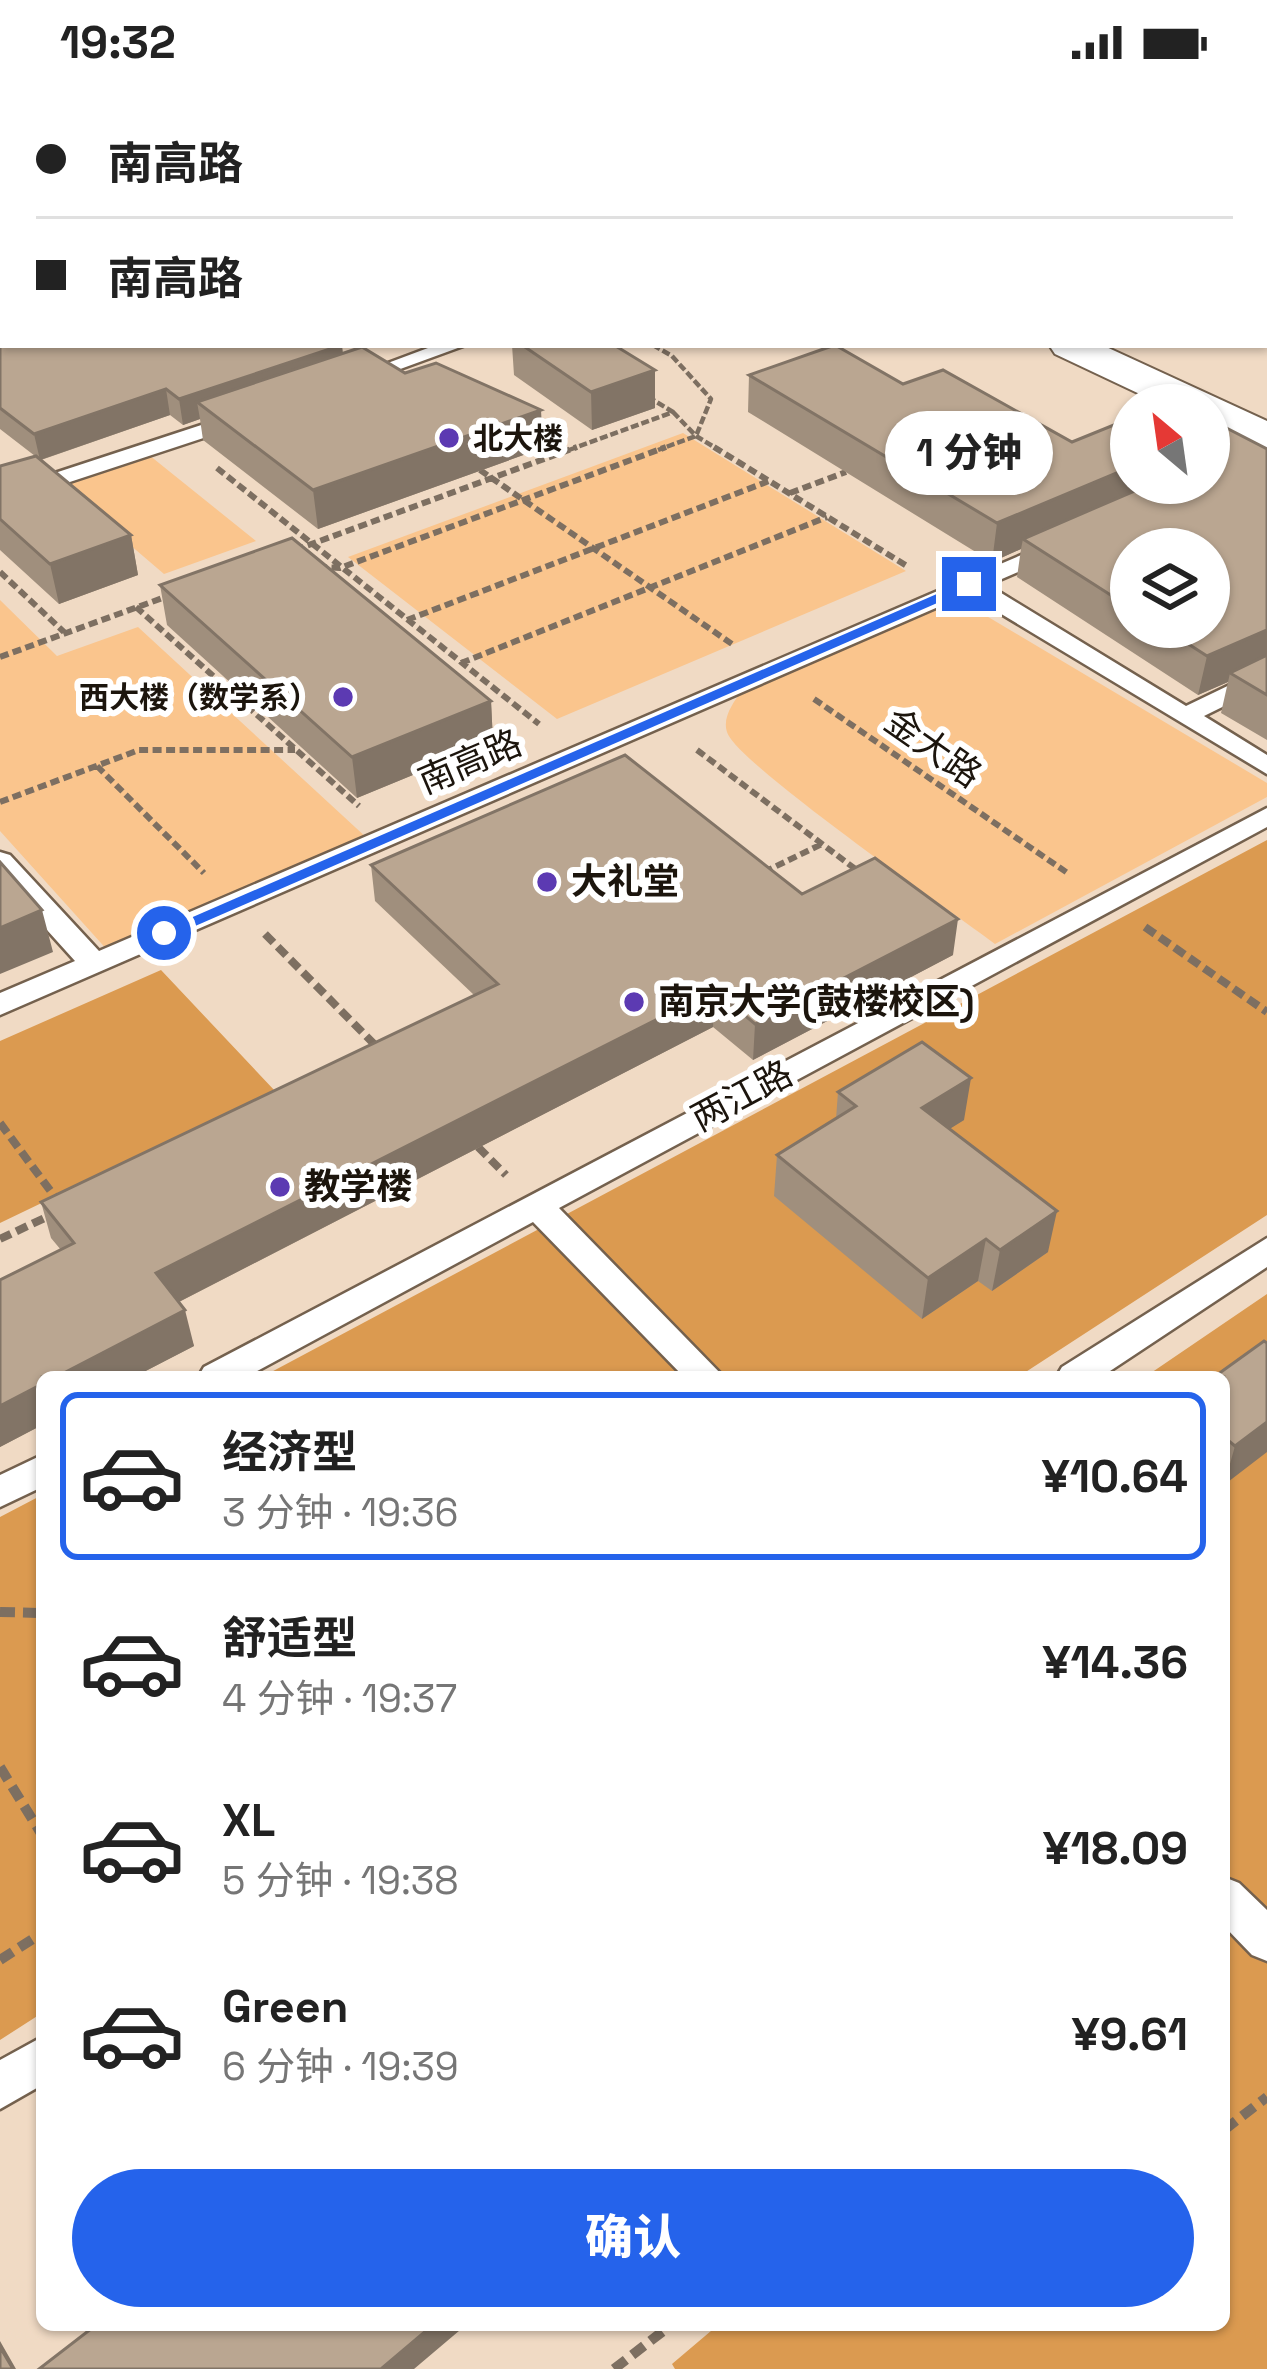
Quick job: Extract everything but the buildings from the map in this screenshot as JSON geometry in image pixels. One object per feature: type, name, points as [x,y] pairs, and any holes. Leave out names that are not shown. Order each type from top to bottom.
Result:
[{"type":"street","points":[[1084,348],[1155,384]]},
{"type":"street","points":[[1230,420],[1267,437]]},
{"type":"lane","points":[[329,388],[446,348]]},
{"type":"lane","points":[[0,498],[266,410]]},
{"type":"lane","name":"南高路","points":[[0,1005],[1076,538]]},
{"type":"lane","points":[[969,584],[1267,766]]},
{"type":"lane","points":[[1185,716],[1267,675]]},
{"type":"lane","name":"两江路","points":[[227,1371],[537,1206],[1094,892],[1267,816]]},
{"type":"lane","points":[[0,861],[94,964]]},
{"type":"lane","points":[[537,1206],[700,1371]]},
{"type":"lane","points":[[1083,1371],[1267,1250]]},
{"type":"lane","points":[[0,1492],[36,1473]]},
{"type":"lane","points":[[1230,1903],[1267,1940]]},
{"type":"lane","points":[[0,2086],[36,2063]]},
{"type":"path","points":[[298,566],[340,568],[696,436],[711,399],[672,356],[658,348]]},
{"type":"path","points":[[637,390],[673,412],[696,436],[909,567]]},
{"type":"path","points":[[291,551],[673,412]]},
{"type":"path","points":[[181,438],[541,726]]},
{"type":"path","points":[[480,470],[740,649]]},
{"type":"path","points":[[789,493],[845,472]]},
{"type":"path","points":[[406,620],[769,481]]},
{"type":"path","points":[[460,663],[827,517]]},
{"type":"path","points":[[0,572],[65,633]]},
{"type":"path","points":[[0,657],[176,592]]},
{"type":"path","points":[[136,607],[392,835]]},
{"type":"path","points":[[406,644],[426,636]]},
{"type":"path","name":"金大路","points":[[772,670],[1267,1012]]},
{"type":"path","points":[[657,720],[879,886]]},
{"type":"path","points":[[0,802],[140,750],[295,750]]},
{"type":"path","points":[[760,874],[822,844]]},
{"type":"path","points":[[1257,1006],[1267,1000]]},
{"type":"path","points":[[0,1123],[64,1209],[0,1239]]},
{"type":"path","points":[[0,1612],[36,1612]]},
{"type":"path","points":[[0,1767],[36,1825]]},
{"type":"path","points":[[0,1960],[36,1938]]},
{"type":"path","points":[[1230,2125],[1267,2097]]},
{"type":"path","points":[[614,2369],[630,2364],[664,2331]]},
{"type":"shaded area","points":[[683,433],[906,571],[557,719],[348,557]]},
{"type":"shaded area","points":[[149,455],[256,541],[164,574],[60,485]]},
{"type":"shaded area","points":[[958,599],[1267,783],[1267,797],[995,944],[767,774],[739,748],[726,726],[742,690]]},
{"type":"shaded area","points":[[0,600],[57,656],[138,627],[381,851],[119,963],[0,831]]},
{"type":"shaded area","points":[[1267,840],[1267,1215],[1027,1371],[273,1371]]},
{"type":"shaded area","points":[[161,970],[275,1091],[0,1223],[0,1041]]},
{"type":"shaded area","points":[[1267,1294],[1267,2369],[675,2369],[672,2364],[711,2331],[1230,2331],[1230,1371],[1154,1371]]},
{"type":"shaded area","points":[[36,1498],[36,2017],[0,2040],[0,1517]]},
{"type":"place","name":"北大楼","points":[[449,438]]},
{"type":"place","name":"西大楼（数学系）","points":[[343,697]]},
{"type":"place","name":"大礼堂","points":[[547,882]]},
{"type":"place","name":"南京大学(鼓楼校区)","points":[[634,1002]]},
{"type":"place","name":"教学楼","points":[[280,1187]]},
{"type":"route","points":[[164,933],[969,584]]}]
